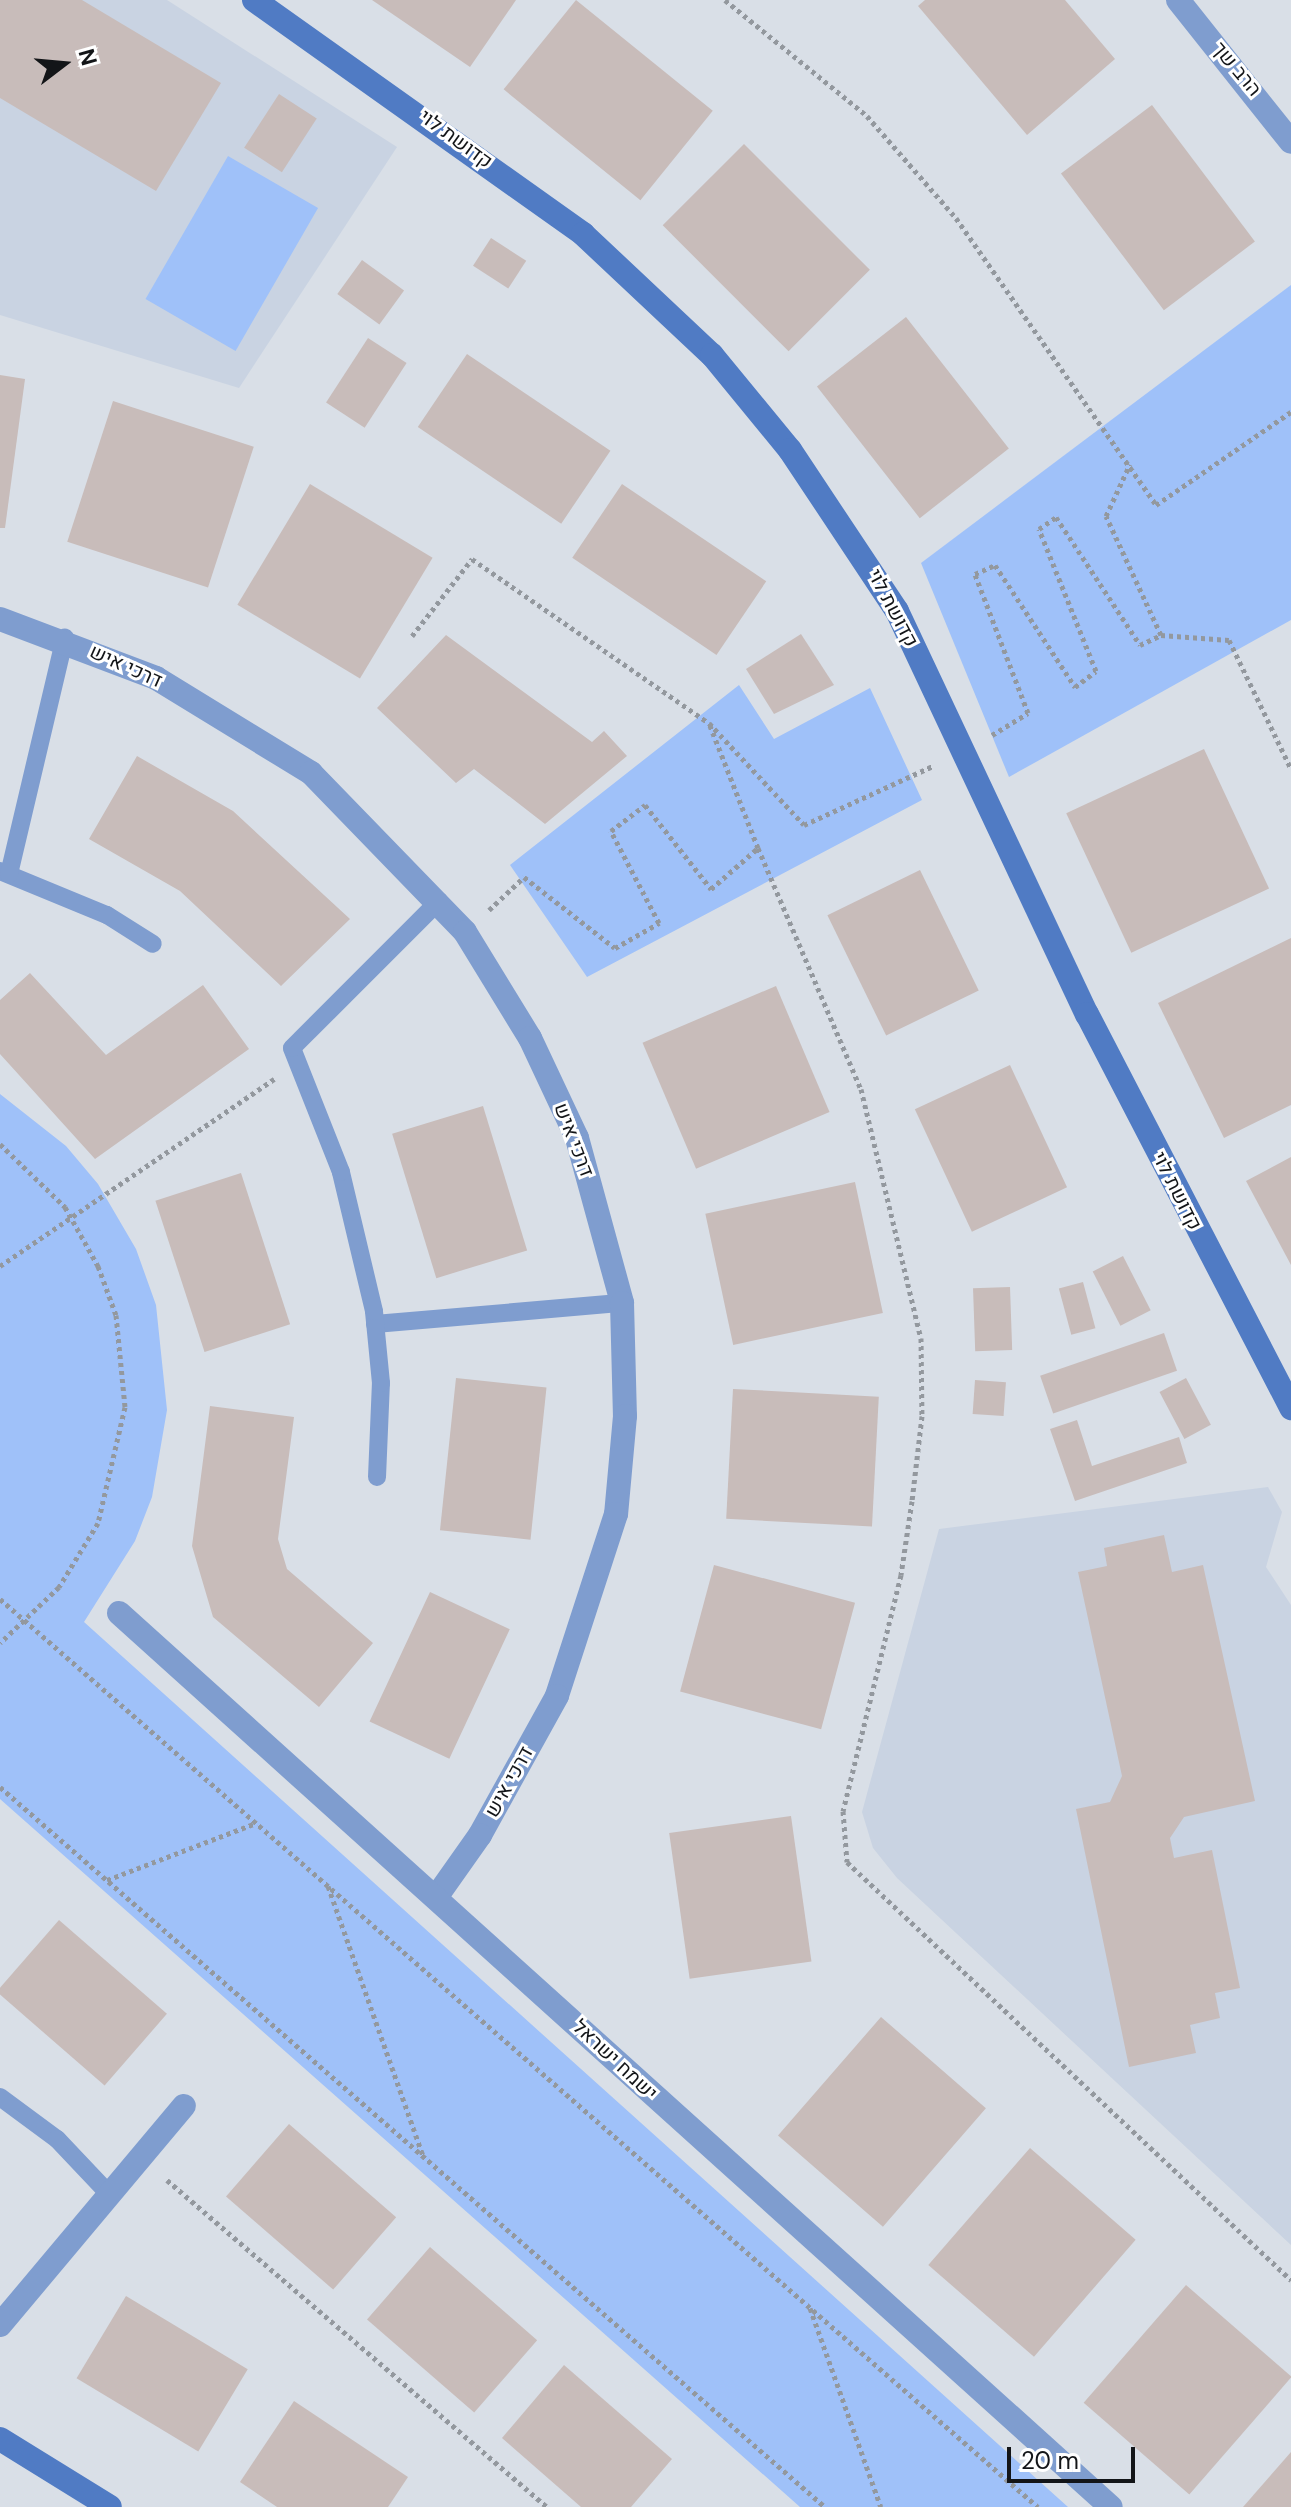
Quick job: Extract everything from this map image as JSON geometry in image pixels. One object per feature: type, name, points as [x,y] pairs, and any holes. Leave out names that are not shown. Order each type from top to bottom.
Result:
[{"type":"street","name":"קדושת לוי","points":[[254,0],[583,234],[712,355],[858,543],[964,752],[1087,1014],[1290,1405]]},
{"type":"street","name":"הרב שך","points":[[1178,0],[1291,142]]},
{"type":"street","name":"דרכי איש","points":[[0,619],[65,638],[232,718],[311,773],[439,901],[465,932],[530,1038],[577,1138],[622,1303],[625,1416],[616,1514],[584,1627],[557,1696],[480,1835],[437,1896]]},
{"type":"street","name":"ישמח ישראל","points":[[119,1613],[437,1896],[1111,2507]]},
{"type":"street","points":[[0,2325],[139,2155],[184,2106]]},
{"type":"street","points":[[0,2439],[110,2507]]},
{"type":"lane","points":[[65,638],[4,872],[107,915],[153,944]]},
{"type":"lane","points":[[377,1477],[375,1324],[341,1172],[292,1048],[299,1036],[439,901]]},
{"type":"lane","points":[[375,1324],[622,1303]]},
{"type":"lane","points":[[0,2097],[57,2139],[108,2193]]},
{"type":"path","points":[[725,0],[867,116],[927,184],[1130,464],[1156,505],[1291,412]]},
{"type":"path","points":[[1130,464],[1106,516],[1161,635]]},
{"type":"path","points":[[412,636],[472,559],[709,723],[804,825],[964,752],[1028,713],[975,574],[995,565],[1075,687],[1096,671],[1039,529],[1056,517],[1140,645],[1161,635],[1229,640],[1291,769]]},
{"type":"path","points":[[709,723],[758,848],[861,1089],[921,1338],[922,1416],[905,1545],[843,1811],[847,1862],[1291,2280]]},
{"type":"path","points":[[465,932],[524,877],[615,948],[659,923],[611,831],[645,805],[711,889],[758,848]]},
{"type":"path","points":[[0,1266],[296,1064]]},
{"type":"path","points":[[0,1144],[71,1219],[116,1315],[125,1407],[98,1523],[28,1623],[0,1643]]},
{"type":"path","points":[[0,1599],[1038,2507]]},
{"type":"path","points":[[0,1787],[825,2507]]},
{"type":"path","points":[[107,1880],[256,1823]]},
{"type":"path","points":[[328,1885],[424,2157]]},
{"type":"path","points":[[139,2155],[547,2507]]},
{"type":"path","points":[[809,2307],[881,2507]]},
{"type":"shaded area","points":[[0,0],[167,0],[397,147],[239,388],[0,315]]},
{"type":"shaded area","points":[[228,156],[318,208],[236,351],[146,299]]},
{"type":"shaded area","points":[[1291,285],[1291,620],[1009,777],[921,563]]},
{"type":"shaded area","points":[[739,685],[774,739],[870,688],[922,800],[587,977],[510,865]]},
{"type":"shaded area","points":[[0,1094],[66,1146],[98,1184],[136,1249],[156,1305],[167,1410],[152,1497],[135,1541],[84,1622],[1068,2507],[800,2507],[0,1799]]},
{"type":"shaded area","points":[[1268,1487],[1282,1512],[1266,1567],[1291,1605],[1291,2245],[897,1878],[873,1848],[862,1812],[939,1529]]},
{"type":"building","points":[[0,0],[82,0],[221,83],[156,191],[0,98]]},
{"type":"building","points":[[372,0],[516,0],[470,67]]},
{"type":"building","points":[[576,0],[713,111],[640,200],[504,89]]},
{"type":"building","points":[[925,0],[1065,0],[1115,59],[1027,135],[918,6]]},
{"type":"building","points":[[279,94],[317,119],[282,172],[244,148]]},
{"type":"building","points":[[1152,105],[1255,242],[1164,310],[1061,174]]},
{"type":"building","points":[[744,144],[870,270],[789,351],[663,225]]},
{"type":"building","points":[[491,238],[526,261],[508,289],[473,266]]},
{"type":"building","points":[[362,260],[404,291],[379,325],[337,294]]},
{"type":"building","points":[[906,317],[1009,449],[920,518],[817,387]]},
{"type":"building","points":[[368,338],[407,363],[365,428],[326,403]]},
{"type":"building","points":[[467,354],[610,451],[561,524],[418,427]]},
{"type":"building","points":[[0,375],[25,379],[5,528],[0,528]]},
{"type":"building","points":[[113,401],[254,447],[208,587],[67,542]]},
{"type":"building","points":[[310,484],[433,558],[360,679],[237,605]]},
{"type":"building","points":[[622,484],[766,581],[716,655],[572,558]]},
{"type":"building","points":[[801,634],[834,685],[774,714],[746,669]]},
{"type":"building","points":[[446,635],[592,742],[604,731],[627,756],[545,824],[474,769],[456,783],[377,708]]},
{"type":"building","points":[[1204,749],[1269,889],[1131,953],[1066,813]]},
{"type":"building","points":[[137,756],[233,811],[350,919],[281,986],[180,891],[89,839]]},
{"type":"building","points":[[920,870],[979,990],[886,1036],[827,915]]},
{"type":"building","points":[[1291,938],[1291,1105],[1224,1138],[1158,1003]]},
{"type":"building","points":[[30,973],[106,1055],[203,985],[249,1049],[95,1159],[0,1054],[0,1000]]},
{"type":"building","points":[[776,986],[830,1112],[696,1169],[643,1043]]},
{"type":"building","points":[[1010,1065],[1067,1187],[972,1232],[915,1109]]},
{"type":"building","points":[[483,1106],[527,1250],[436,1278],[392,1134]]},
{"type":"building","points":[[1291,1157],[1291,1265],[1246,1181]]},
{"type":"building","points":[[241,1173],[290,1324],[205,1352],[155,1201]]},
{"type":"building","points":[[855,1182],[883,1313],[733,1345],[705,1214]]},
{"type":"building","points":[[1123,1256],[1151,1310],[1120,1326],[1093,1271]]},
{"type":"building","points":[[1083,1282],[1095,1328],[1071,1335],[1059,1288]]},
{"type":"building","points":[[1010,1287],[1012,1350],[975,1351],[973,1288]]},
{"type":"building","points":[[1164,1333],[1177,1371],[1053,1413],[1040,1376]]},
{"type":"building","points":[[456,1378],[547,1388],[531,1540],[440,1530]]},
{"type":"building","points":[[1186,1378],[1211,1425],[1184,1439],[1160,1392]]},
{"type":"building","points":[[975,1380],[1006,1382],[1004,1416],[973,1414]]},
{"type":"building","points":[[733,1389],[879,1397],[872,1526],[726,1519]]},
{"type":"building","points":[[210,1406],[294,1417],[278,1539],[287,1569],[373,1643],[319,1707],[213,1617],[192,1546]]},
{"type":"building","points":[[1077,1420],[1092,1466],[1179,1437],[1187,1463],[1075,1501],[1050,1429]]},
{"type":"building","points":[[1164,1535],[1172,1572],[1203,1565],[1255,1801],[1184,1817],[1170,1838],[1174,1858],[1212,1850],[1240,1988],[1215,1993],[1220,2018],[1190,2025],[1196,2053],[1129,2067],[1076,1809],[1110,1802],[1122,1776],[1078,1572],[1107,1566],[1104,1548]]},
{"type":"building","points":[[714,1565],[855,1603],[821,1729],[680,1692]]},
{"type":"building","points":[[430,1592],[510,1629],[449,1759],[370,1722]]},
{"type":"building","points":[[791,1816],[811,1962],[690,1979],[669,1833]]},
{"type":"building","points":[[59,1920],[167,2014],[105,2086],[0,1995],[0,1988]]},
{"type":"building","points":[[881,2017],[986,2108],[883,2227],[778,2135]]},
{"type":"building","points":[[289,2124],[396,2217],[333,2290],[226,2196]]},
{"type":"building","points":[[1030,2148],[1136,2240],[1034,2357],[928,2265]]},
{"type":"building","points":[[430,2247],[537,2340],[474,2413],[367,2319]]},
{"type":"building","points":[[1186,2285],[1291,2376],[1189,2495],[1084,2403]]},
{"type":"building","points":[[126,2296],[248,2369],[198,2451],[77,2378]]},
{"type":"building","points":[[564,2365],[672,2459],[631,2507],[581,2507],[502,2438]]},
{"type":"building","points":[[294,2401],[408,2477],[388,2507],[277,2507],[240,2482]]},
{"type":"building","points":[[1291,2452],[1291,2507],[1243,2507]]}]
